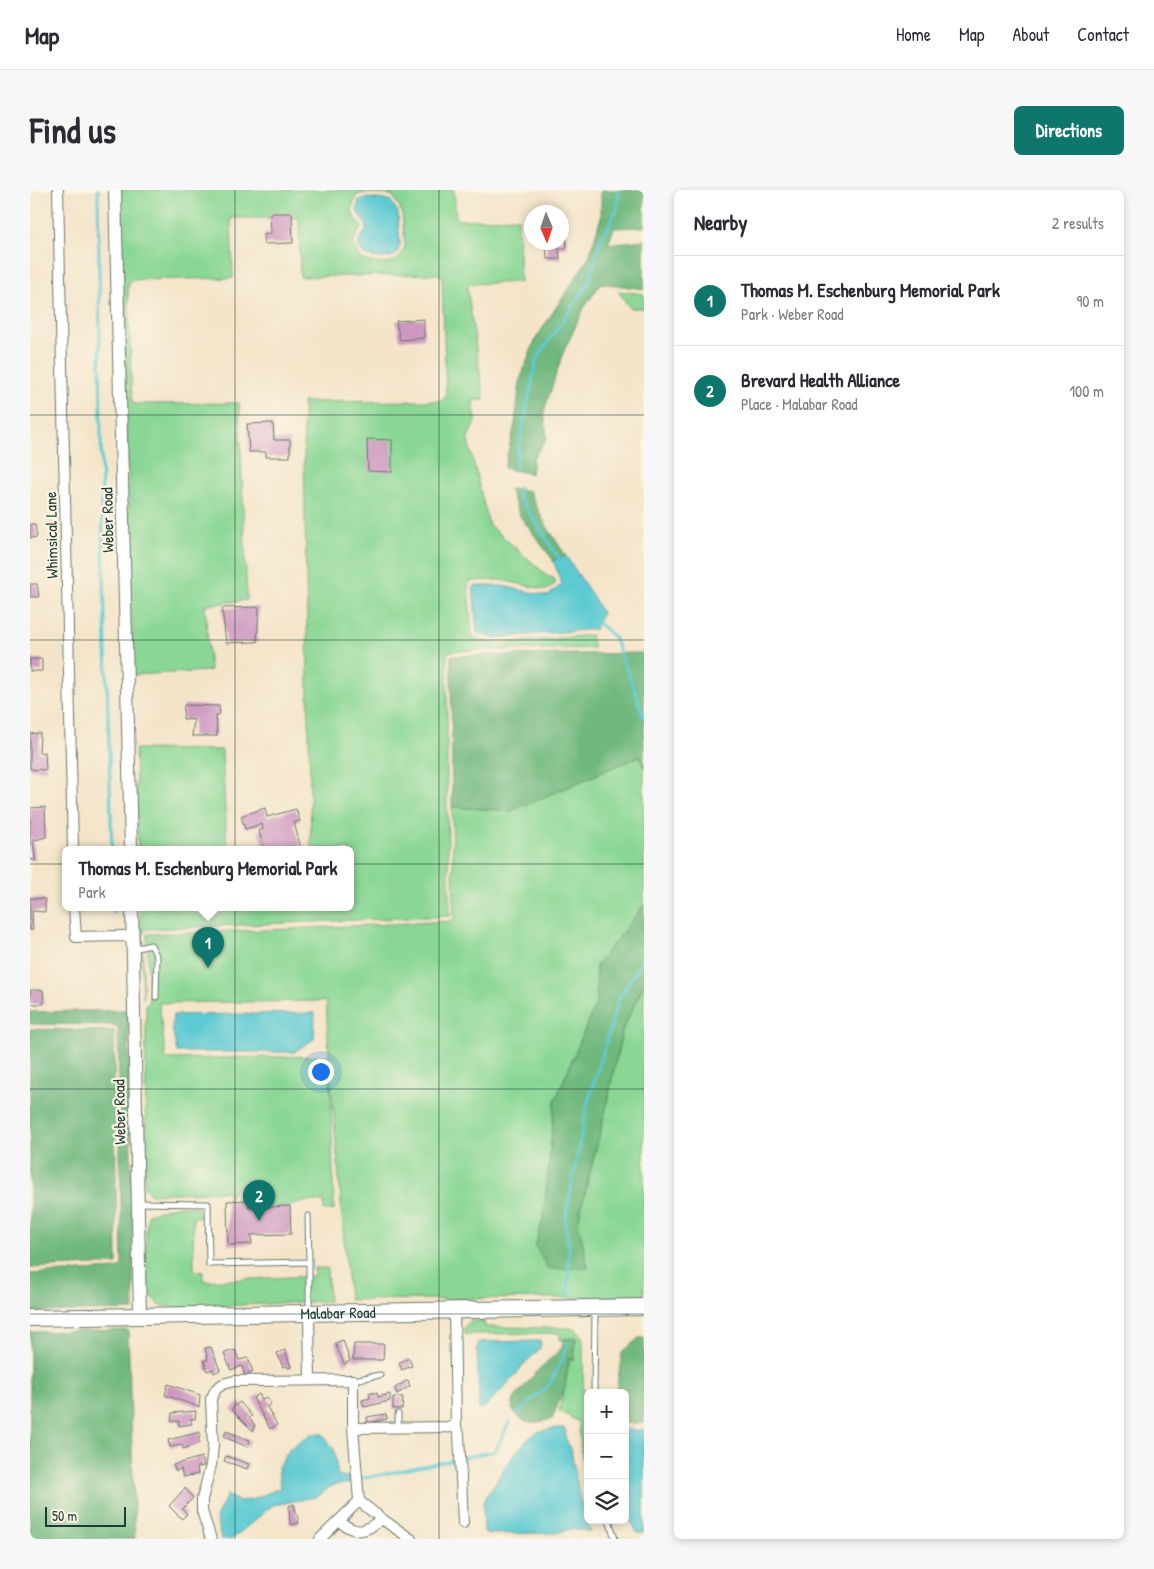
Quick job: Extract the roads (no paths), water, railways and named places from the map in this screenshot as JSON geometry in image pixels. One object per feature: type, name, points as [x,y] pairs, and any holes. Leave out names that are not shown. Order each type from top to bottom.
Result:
[{"type":"main road","name":"Malabar Road","points":[[30,1318],[644,1307]]},
{"type":"street","name":"Whimsical Lane","points":[[58,190],[73,846]]},
{"type":"street","name":"Weber Road","points":[[115,190],[131,846]]},
{"type":"street","points":[[74,911],[76,937],[122,936],[132,944]]},
{"type":"street","name":"Weber Road","points":[[132,911],[140,1316]]},
{"type":"street","points":[[454,1310],[456,1427],[459,1434],[463,1522]]},
{"type":"street","points":[[309,1312],[310,1380]]},
{"type":"street","points":[[211,1539],[202,1511],[202,1499],[211,1464],[211,1399],[216,1389],[223,1384],[234,1381],[310,1380],[353,1380],[349,1413],[353,1428],[359,1501],[382,1520],[411,1539]]},
{"type":"street","points":[[353,1428],[456,1427]]},
{"type":"street","points":[[320,1539],[359,1501]]},
{"type":"street","points":[[338,1521],[356,1531],[366,1531],[382,1520]]},
{"type":"lane","points":[[132,944],[151,945],[157,957],[156,997]]},
{"type":"lane","points":[[138,1203],[208,1204],[209,1264],[309,1262]]},
{"type":"lane","points":[[308,1216],[309,1312]]},
{"type":"lane","points":[[594,1389],[596,1308]]},
{"type":"lane","points":[[353,1380],[380,1375]]},
{"type":"lane","points":[[398,1414],[398,1428]]},
{"type":"lane","points":[[610,1524],[615,1539]]},
{"type":"water","points":[[366,198],[390,200],[398,212],[400,246],[396,255],[392,257],[372,257],[363,254],[359,247],[359,239],[367,228],[357,211],[359,200]]},
{"type":"water","points":[[566,556],[602,613],[595,629],[494,638],[477,633],[473,586],[502,586],[548,596],[562,584],[553,560]]},
{"type":"water","points":[[315,1013],[314,1039],[294,1052],[177,1052],[172,1028],[173,1015]]},
{"type":"water","points":[[540,1341],[541,1345],[538,1351],[483,1409],[479,1409],[477,1348],[479,1342]]},
{"type":"water","points":[[564,1428],[566,1431],[565,1437],[571,1450],[584,1511],[584,1524],[588,1524],[591,1532],[573,1528],[556,1533],[488,1534],[484,1532],[484,1500],[524,1443],[531,1436],[545,1430]]},
{"type":"water","points":[[629,1430],[644,1430],[644,1533],[638,1533],[629,1516]]},
{"type":"water","points":[[311,1434],[323,1434],[334,1450],[338,1476],[350,1477],[351,1484],[332,1486],[316,1497],[273,1505],[232,1539],[221,1539],[216,1518],[227,1495],[238,1501],[251,1500],[280,1488],[278,1467],[290,1449]]},
{"type":"waterway","points":[[98,190],[102,513],[112,846]]},
{"type":"waterway","points":[[516,468],[516,460],[537,358],[588,284],[601,240],[617,209],[619,190]]},
{"type":"waterway","points":[[518,488],[518,495],[560,560]]},
{"type":"waterway","points":[[596,621],[614,637],[644,718]]},
{"type":"waterway","points":[[568,1298],[569,1246],[565,1221],[587,1106],[619,998],[644,958]]},
{"type":"waterway","points":[[518,1413],[549,1385],[563,1358],[567,1343]]},
{"type":"waterway","points":[[351,1479],[370,1477],[495,1451],[510,1421]]},
{"type":"place","name":"Thomas M. Eschenburg Memorial Park","points":[[208,968]]},
{"type":"place","name":"Brevard Health Alliance","points":[[259,1221]]}]
